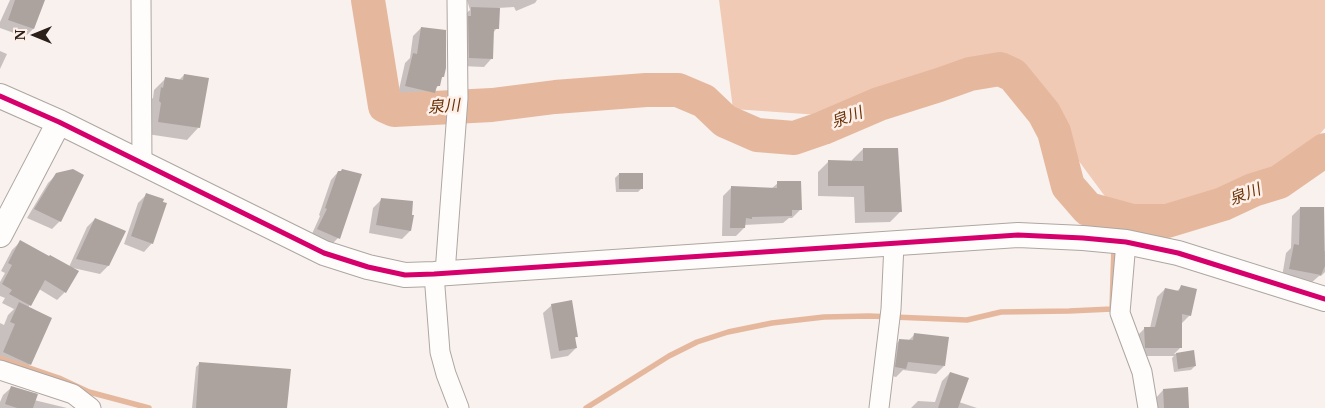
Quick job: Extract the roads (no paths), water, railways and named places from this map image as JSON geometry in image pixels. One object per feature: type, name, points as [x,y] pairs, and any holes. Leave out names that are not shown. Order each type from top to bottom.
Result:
[{"type":"street","points":[[141,0],[142,164]]},
{"type":"street","points":[[457,0],[457,122],[440,274],[440,352],[459,408]]},
{"type":"street","points":[[0,96],[59,122],[324,253],[368,267],[405,275],[1018,235],[1126,242],[1178,253],[1325,299]]},
{"type":"street","points":[[0,235],[59,122]]},
{"type":"street","points":[[1126,242],[1120,313],[1142,372],[1148,408]]},
{"type":"street","points":[[879,408],[891,309],[894,244]]},
{"type":"street","points":[[0,370],[73,394],[91,408]]},
{"type":"waterway","name":"泉川","points":[[368,0],[385,106],[394,110],[492,105],[555,97],[646,90],[678,90],[704,101],[725,121],[757,135],[794,138],[879,104],[970,74],[1000,69],[1013,75],[1044,113],[1054,132],[1068,186],[1088,209],[1132,221],[1167,221],[1223,204],[1253,190],[1279,182],[1325,150]]},
{"type":"waterway","points":[[1115,216],[1115,235]]},
{"type":"waterway","points":[[586,408],[669,356],[697,342],[728,332],[772,323],[824,317],[869,316],[967,320],[1001,312],[1112,309],[1114,246]]},
{"type":"waterway","points":[[0,358],[59,378],[89,392],[149,408]]}]
